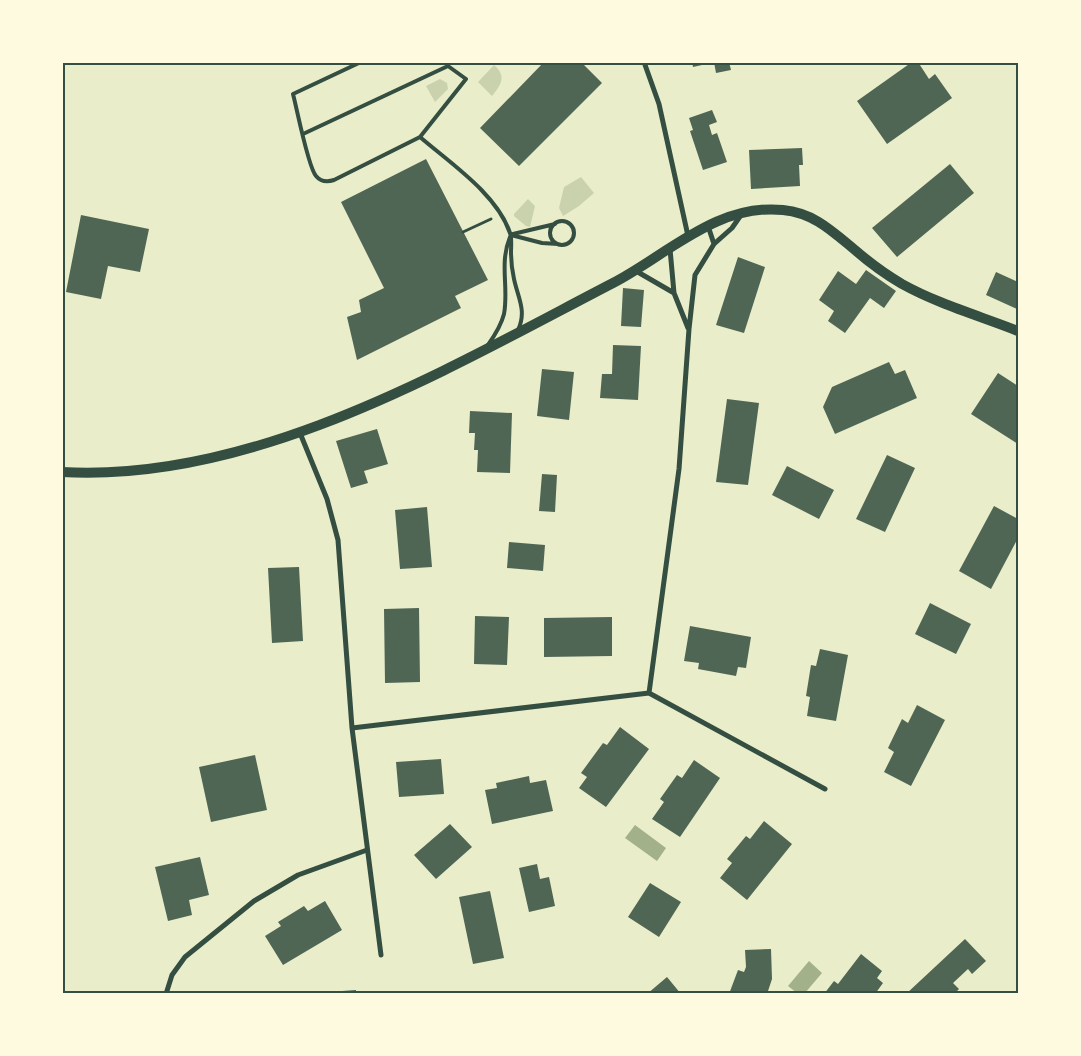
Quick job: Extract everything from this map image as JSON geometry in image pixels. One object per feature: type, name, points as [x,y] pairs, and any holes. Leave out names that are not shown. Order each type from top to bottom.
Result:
[{"type":"main road","points":[[62,472],[117,472],[182,463],[236,451],[300,433],[399,390],[484,350],[636,271],[688,236],[708,226],[743,213],[761,210],[795,212],[810,217],[828,227],[876,267],[902,284],[920,293],[1018,331]]},
{"type":"street","points":[[644,62],[659,104],[688,236]]},
{"type":"street","points":[[649,693],[676,501],[688,328],[695,275],[714,244],[732,228],[743,213]]},
{"type":"street","points":[[708,226],[714,244]]},
{"type":"street","points":[[670,249],[674,293],[688,328]]},
{"type":"street","points":[[636,271],[674,293]]},
{"type":"street","points":[[300,433],[327,499],[338,540],[352,728],[381,955]]},
{"type":"street","points":[[352,728],[649,693],[825,789]]},
{"type":"street","points":[[166,994],[172,975],[185,958],[254,901],[298,875],[367,850]]},
{"type":"lane","points":[[303,134],[448,66],[466,79],[420,137],[334,180],[324,181],[316,177],[314,173],[303,134],[293,94],[361,62]]},
{"type":"lane","points":[[420,137],[484,192],[501,214],[511,235],[513,278],[522,306],[523,315],[517,333]]},
{"type":"lane","points":[[559,222],[570,224],[574,230],[573,238],[570,242],[563,245],[511,235],[559,222]]},
{"type":"lane","points":[[555,223],[550,233],[553,240],[559,244]]},
{"type":"lane","points":[[484,350],[496,333],[504,314],[504,264],[506,247],[511,235]]},
{"type":"path","points":[[463,232],[501,214]]},
{"type":"shaded area","points":[[494,65],[500,73],[501,80],[492,96],[478,82]]},
{"type":"shaded area","points":[[440,79],[447,83],[448,89],[435,102],[426,86]]},
{"type":"shaded area","points":[[581,177],[594,193],[579,206],[563,216],[559,208],[564,187]]},
{"type":"shaded area","points":[[528,199],[535,206],[530,227],[514,216]]},
{"type":"shaded area","points":[[635,825],[666,848],[657,861],[625,838]]},
{"type":"shaded area","points":[[809,961],[822,973],[805,993],[797,993],[788,986]]},
{"type":"building","points":[[544,62],[581,62],[602,83],[519,166],[480,128]]},
{"type":"building","points":[[692,62],[710,62],[711,63],[693,67]]},
{"type":"building","points":[[714,62],[729,62],[731,70],[716,73]]},
{"type":"building","points":[[912,62],[918,62],[929,79],[935,74],[952,98],[887,144],[857,101]]},
{"type":"building","points":[[712,110],[717,122],[709,125],[712,135],[717,133],[727,162],[703,170],[690,131],[693,130],[689,118]]},
{"type":"building","points":[[802,148],[803,165],[799,165],[800,186],[751,189],[749,150]]},
{"type":"building","points":[[426,159],[488,280],[455,296],[461,308],[357,360],[347,317],[361,312],[359,300],[384,288],[341,202]]},
{"type":"building","points":[[950,164],[974,193],[897,257],[872,228]]},
{"type":"building","points":[[81,215],[149,229],[140,272],[108,266],[101,299],[66,292]]},
{"type":"building","points":[[738,257],[765,267],[744,333],[716,325]]},
{"type":"building","points":[[866,270],[896,291],[884,308],[870,298],[845,333],[828,321],[834,311],[819,300],[838,271],[856,284]]},
{"type":"building","points":[[996,272],[1018,282],[1017,309],[986,295]]},
{"type":"building","points":[[623,288],[644,290],[641,327],[621,326]]},
{"type":"building","points":[[613,345],[641,346],[638,400],[600,398],[602,374],[612,374]]},
{"type":"building","points":[[889,362],[895,374],[905,370],[917,398],[835,434],[823,407],[832,387]]},
{"type":"building","points":[[542,369],[574,372],[569,420],[537,416]]},
{"type":"building","points":[[998,373],[1018,386],[1018,444],[971,414]]},
{"type":"building","points":[[727,399],[759,403],[748,485],[716,482]]},
{"type":"building","points":[[470,411],[512,413],[510,473],[477,472],[478,450],[474,450],[475,433],[469,433]]},
{"type":"building","points":[[377,429],[388,464],[364,471],[368,483],[351,488],[336,441]]},
{"type":"building","points":[[887,455],[915,468],[885,532],[856,519]]},
{"type":"building","points":[[787,466],[834,490],[819,519],[772,495]]},
{"type":"building","points":[[542,474],[557,475],[555,512],[539,511]]},
{"type":"building","points":[[994,506],[1018,519],[1018,538],[991,589],[959,571]]},
{"type":"building","points":[[427,507],[432,567],[400,569],[395,510]]},
{"type":"building","points":[[509,542],[545,545],[543,571],[507,568]]},
{"type":"building","points":[[299,567],[303,641],[272,643],[268,568]]},
{"type":"building","points":[[930,603],[971,624],[956,654],[915,634]]},
{"type":"building","points":[[419,608],[420,682],[385,683],[384,609]]},
{"type":"building","points":[[475,616],[509,617],[507,665],[474,664]]},
{"type":"building","points":[[612,617],[612,656],[544,657],[544,618]]},
{"type":"building","points":[[690,626],[751,637],[746,668],[738,667],[736,676],[698,669],[699,663],[684,661]]},
{"type":"building","points":[[820,649],[848,655],[836,721],[807,716],[810,697],[806,696],[811,665],[816,666]]},
{"type":"building","points":[[917,705],[945,720],[911,786],[884,772],[894,752],[888,748],[902,719],[908,723]]},
{"type":"building","points":[[620,727],[649,749],[606,807],[579,788],[587,777],[581,773],[603,743],[607,745]]},
{"type":"building","points":[[255,755],[267,810],[211,822],[199,767]]},
{"type":"building","points":[[441,759],[444,794],[399,797],[396,762]]},
{"type":"building","points":[[694,760],[720,778],[680,837],[652,819],[664,802],[660,799],[677,775],[682,778]]},
{"type":"building","points":[[529,776],[530,783],[546,780],[553,811],[492,824],[485,790],[497,788],[496,783]]},
{"type":"building","points":[[764,821],[792,844],[747,900],[720,878],[732,863],[727,859],[746,836],[750,839]]},
{"type":"building","points":[[450,824],[472,847],[436,879],[414,855]]},
{"type":"building","points":[[200,857],[209,895],[189,900],[192,915],[168,921],[155,867]]},
{"type":"building","points":[[537,864],[540,879],[549,877],[555,906],[529,912],[519,868]]},
{"type":"building","points":[[650,883],[681,902],[659,937],[628,917]]},
{"type":"building","points":[[490,891],[504,958],[473,964],[459,897]]},
{"type":"building","points":[[325,901],[342,930],[283,965],[265,936],[281,926],[278,922],[304,906],[308,911]]},
{"type":"building","points":[[965,939],[986,961],[972,974],[968,969],[953,983],[959,989],[954,994],[906,994]]},
{"type":"building","points":[[771,949],[772,979],[767,994],[729,994],[738,970],[744,972],[746,967],[745,950]]},
{"type":"building","points":[[861,954],[882,971],[877,978],[883,983],[875,994],[824,994],[834,981],[838,984]]},
{"type":"building","points":[[667,977],[681,994],[647,994]]},
{"type":"building","points":[[356,990],[356,994],[328,994],[328,992]]}]
